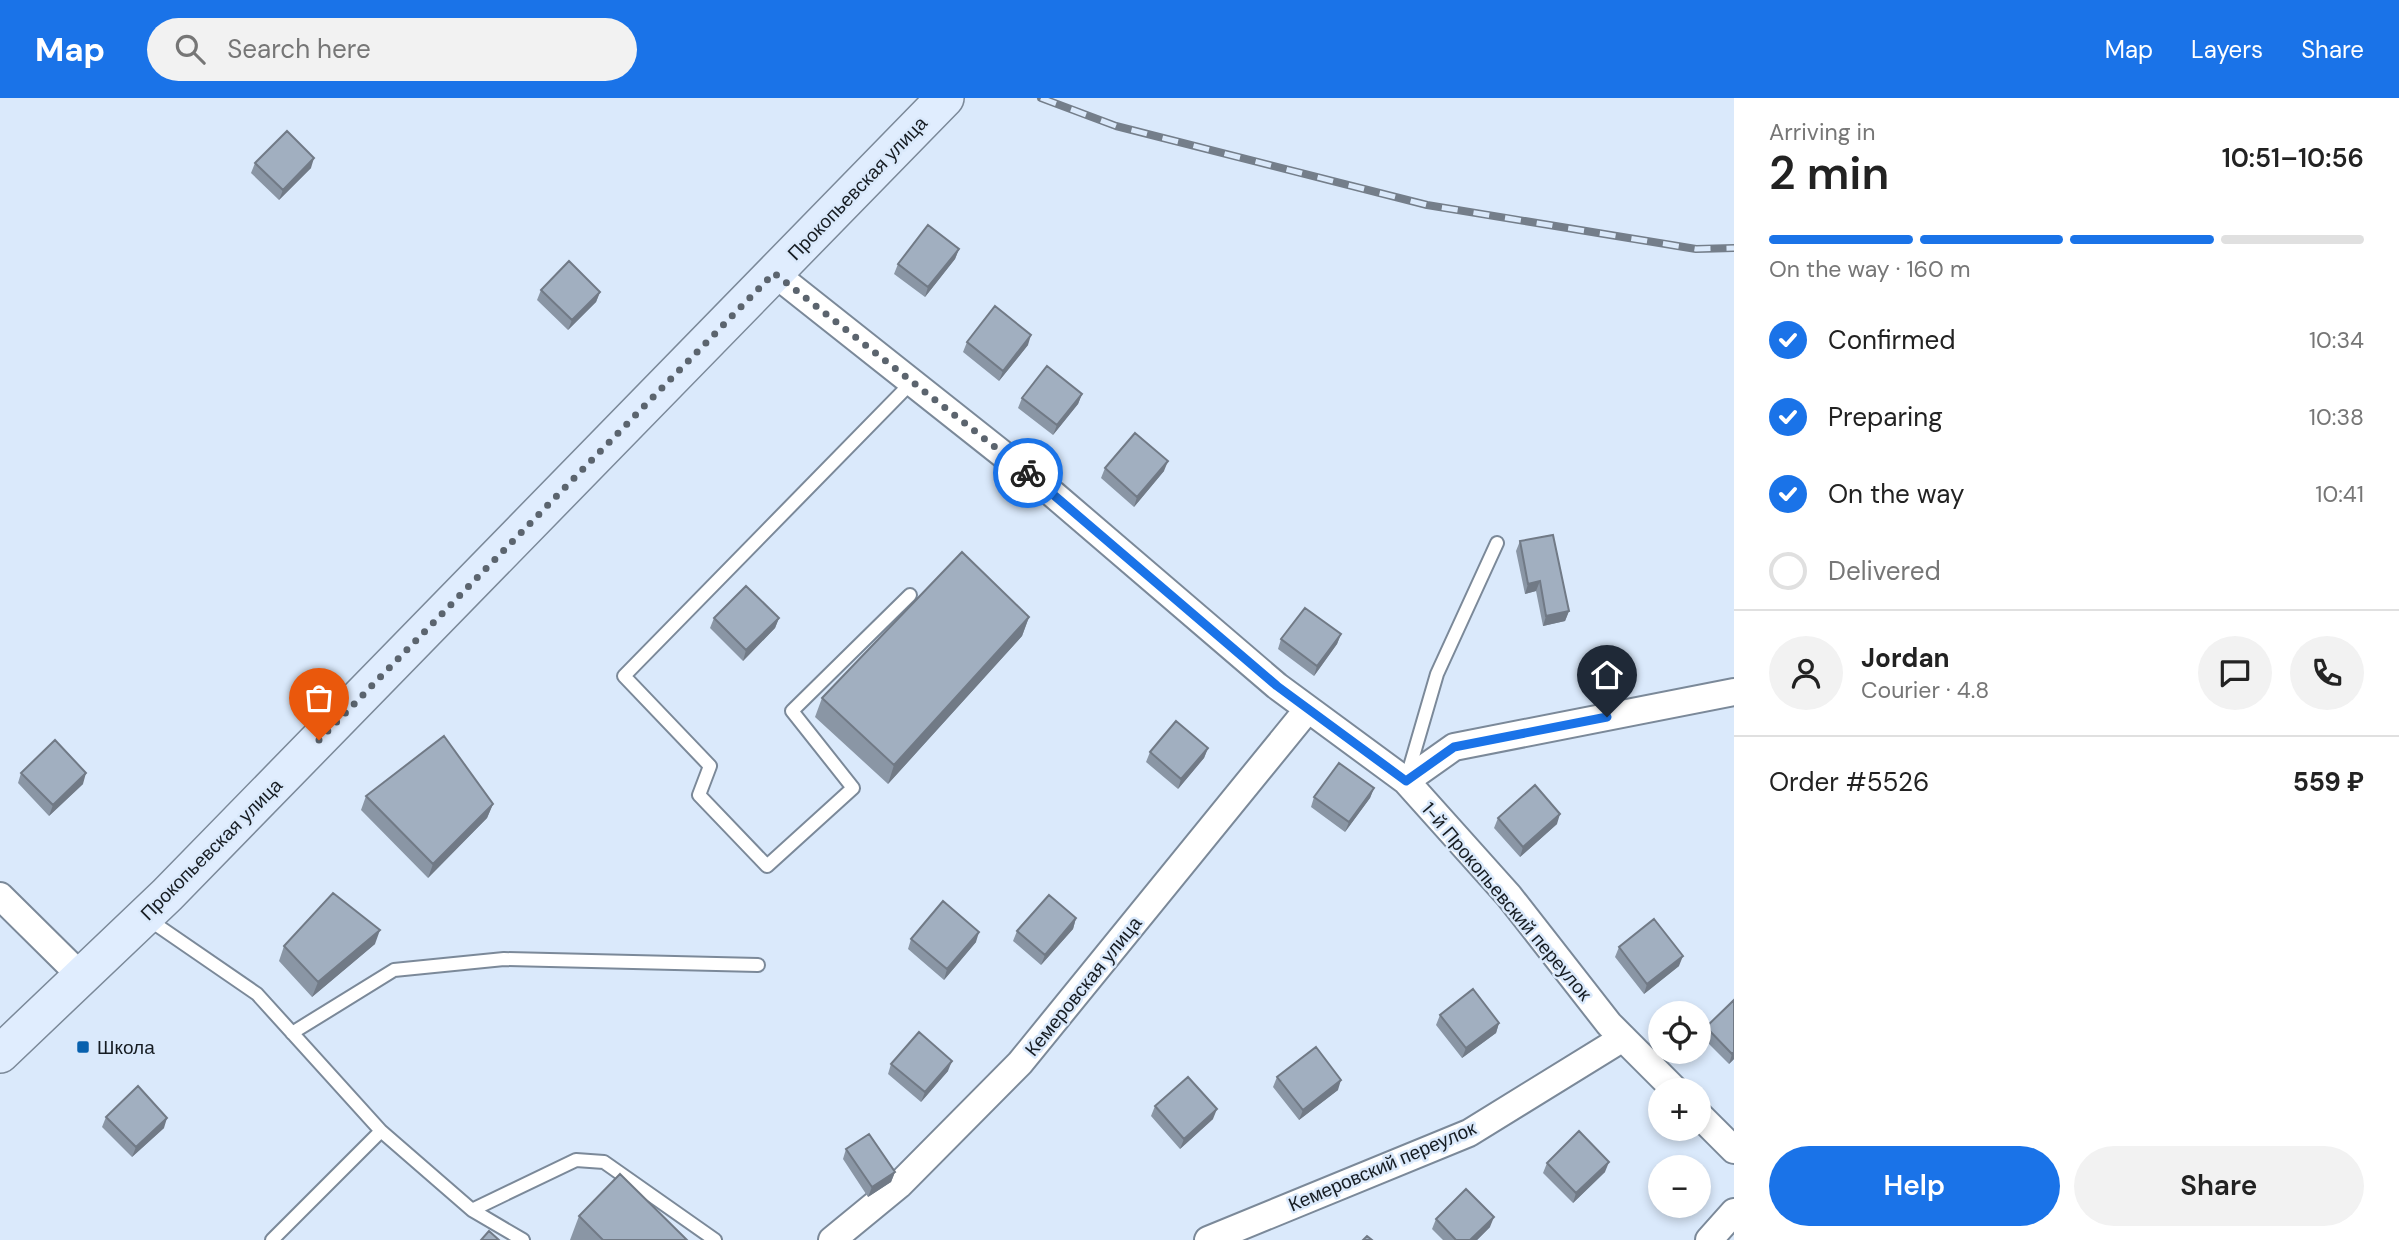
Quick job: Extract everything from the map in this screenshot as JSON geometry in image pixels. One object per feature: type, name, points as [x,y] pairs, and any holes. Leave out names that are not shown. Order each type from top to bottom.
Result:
[{"type":"main road","name":"Прокопьевская улица","points":[[0,1054],[144,917],[945,98]]},
{"type":"street","name":"1-й Прокопьевский переулок","points":[[774,273],[1054,494],[1308,709],[1406,781],[1509,896],[1623,1038],[1663,1078]]},
{"type":"street","points":[[1406,781],[1454,747],[1734,692]]},
{"type":"street","name":"Кемеровская улица","points":[[832,1240],[899,1185],[1020,1063],[1308,709]]},
{"type":"street","points":[[0,896],[82,976]]},
{"type":"street","name":"Кемеровский переулок","points":[[1208,1240],[1469,1133],[1623,1038]]},
{"type":"street","points":[[1711,1127],[1734,1150]]},
{"type":"street","points":[[1709,1240],[1734,1212]]},
{"type":"lane","points":[[910,594],[792,711],[853,789],[767,866],[699,795],[710,765],[624,676],[912,382]]},
{"type":"lane","points":[[1406,781],[1437,674],[1497,543]]},
{"type":"lane","points":[[144,917],[257,994],[382,1131],[472,1210],[523,1240]]},
{"type":"lane","points":[[292,1033],[394,970],[505,959],[758,965]]},
{"type":"lane","points":[[272,1240],[382,1131]]},
{"type":"lane","points":[[472,1210],[576,1160],[604,1162],[715,1240]]},
{"type":"building","points":[[287,131],[314,158],[283,190],[255,163]]},
{"type":"building","points":[[928,225],[959,249],[928,287],[898,264]]},
{"type":"building","points":[[569,261],[600,292],[572,320],[541,290]]},
{"type":"building","points":[[995,306],[1031,335],[1003,371],[967,342]]},
{"type":"building","points":[[1047,366],[1082,394],[1057,425],[1022,398]]},
{"type":"building","points":[[1135,433],[1168,461],[1137,497],[1105,468]]},
{"type":"building","points":[[1553,535],[1569,611],[1546,616],[1540,581],[1528,584],[1520,541]]},
{"type":"building","points":[[962,552],[1029,617],[894,765],[822,698]]},
{"type":"building","points":[[746,586],[779,618],[746,650],[714,618]]},
{"type":"building","points":[[1305,608],[1341,634],[1317,666],[1281,639]]},
{"type":"building","points":[[1176,721],[1208,748],[1181,779],[1150,752]]},
{"type":"building","points":[[444,736],[493,804],[433,864],[366,796]]},
{"type":"building","points":[[55,740],[86,773],[53,805],[21,773]]},
{"type":"building","points":[[1339,763],[1374,788],[1349,822],[1314,797]]},
{"type":"building","points":[[1535,785],[1560,814],[1523,847],[1498,818]]},
{"type":"building","points":[[333,893],[380,930],[318,982],[284,946]]},
{"type":"building","points":[[1049,895],[1076,918],[1045,955],[1017,931]]},
{"type":"building","points":[[943,901],[979,932],[947,969],[911,939]]},
{"type":"building","points":[[1654,919],[1683,956],[1647,984],[1619,947]]},
{"type":"building","points":[[1473,989],[1499,1023],[1466,1048],[1440,1015]]},
{"type":"building","points":[[1734,1000],[1732,1054],[1711,1032],[1711,1022]]},
{"type":"building","points":[[919,1032],[952,1061],[925,1092],[891,1064]]},
{"type":"building","points":[[1316,1047],[1341,1080],[1303,1110],[1277,1077]]},
{"type":"building","points":[[1188,1077],[1217,1109],[1184,1139],[1155,1106]]},
{"type":"building","points":[[138,1086],[167,1118],[136,1147],[106,1117]]},
{"type":"building","points":[[1579,1131],[1609,1162],[1576,1193],[1547,1163]]},
{"type":"building","points":[[869,1134],[895,1172],[872,1187],[846,1149]]},
{"type":"building","points":[[620,1174],[687,1240],[603,1240],[579,1216]]},
{"type":"building","points":[[1466,1189],[1494,1217],[1470,1240],[1456,1240],[1436,1219]]},
{"type":"building","points":[[489,1231],[499,1240],[481,1240]]},
{"type":"railway","points":[[1041,98],[1116,126],[1427,205],[1696,249],[1734,248]]},
{"type":"way so far","points":[[319,740],[774,273],[1028,473]]},
{"type":"place","name":"Школа","points":[[83,1047]]},
{"type":"route","points":[[1028,473],[1277,686],[1406,781],[1454,747],[1607,717]]}]
